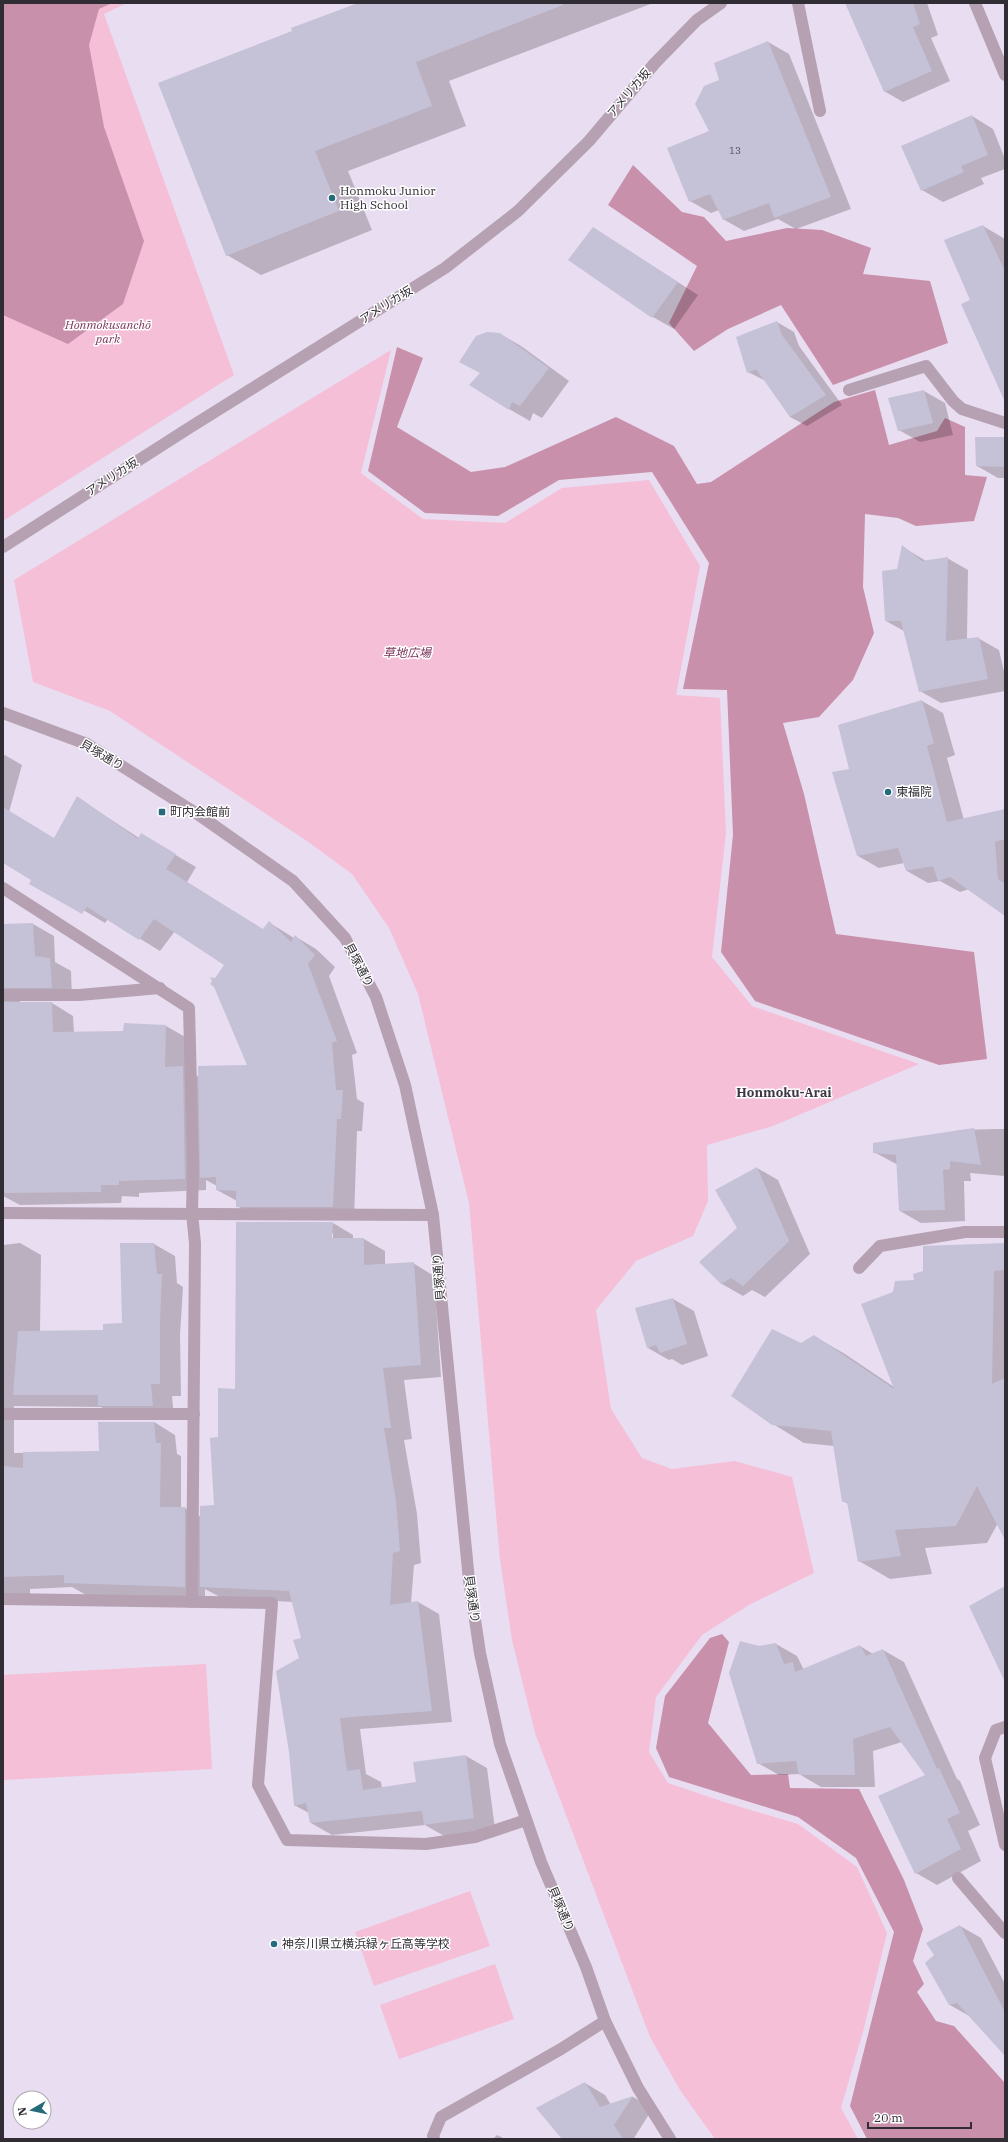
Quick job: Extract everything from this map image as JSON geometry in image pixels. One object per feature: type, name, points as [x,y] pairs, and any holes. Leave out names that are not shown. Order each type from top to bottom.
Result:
[{"type":"street","name":"アメリカ坂","points":[[3,547],[189,428],[445,268],[518,212],[589,141],[655,63],[697,20],[721,3]]},
{"type":"street","points":[[798,3],[820,111]]},
{"type":"street","points":[[975,3],[1005,75]]},
{"type":"street","points":[[849,390],[926,366],[944,390],[962,409],[1005,423]]},
{"type":"street","name":"貝塚通り","points":[[3,713],[86,744],[198,815],[293,881],[345,938],[376,998],[405,1085],[433,1215],[470,1587],[480,1653],[500,1744],[541,1862],[586,1967],[605,2021],[638,2088],[670,2139]]},
{"type":"street","points":[[3,888],[189,1008],[194,1167],[192,1213],[194,1243],[192,1602]]},
{"type":"street","points":[[3,995],[79,995],[160,988]]},
{"type":"street","points":[[3,1213],[433,1215]]},
{"type":"street","points":[[859,1268],[880,1246],[965,1232],[1005,1232]]},
{"type":"street","points":[[3,1414],[194,1414]]},
{"type":"street","points":[[3,1599],[272,1603],[258,1785],[287,1840],[426,1844],[475,1838],[526,1820]]},
{"type":"street","points":[[1005,1727],[996,1730],[985,1758],[1005,1845]]},
{"type":"street","points":[[958,1878],[1005,1933]]},
{"type":"street","points":[[434,2139],[433,2136],[441,2117],[561,2049],[605,2021]]},
{"type":"green space","name":"Honmokusanchō park","points":[[3,3],[127,3],[104,14],[234,375],[3,521]]},
{"type":"green space","name":"草地広場","points":[[391,350],[361,473],[423,519],[505,523],[562,488],[649,480],[700,566],[676,695],[720,698],[726,833],[712,957],[752,1006],[919,1064],[773,1126],[707,1145],[708,1201],[693,1236],[636,1261],[596,1310],[611,1409],[642,1458],[672,1469],[735,1461],[792,1477],[814,1573],[749,1605],[702,1635],[656,1697],[649,1752],[668,1783],[724,1802],[798,1824],[857,1867],[887,1933],[864,2028],[841,2108],[858,2139],[715,2139],[680,2090],[650,2037],[535,1733],[512,1640],[500,1560],[469,1203],[418,994],[389,928],[352,874],[307,841],[110,711],[33,682],[14,580]]},
{"type":"green space","points":[[206,1664],[212,1769],[4,1780],[3,1675]]},
{"type":"green space","points":[[470,1891],[490,1946],[374,1986],[355,1932]]},
{"type":"green space","points":[[495,1964],[514,2019],[399,2059],[380,2005]]},
{"type":"shaded area","points":[[3,3],[112,3],[99,9],[89,45],[104,127],[144,241],[123,304],[68,344],[3,315]]},
{"type":"shaded area","points":[[633,165],[682,212],[704,217],[726,241],[787,228],[822,230],[871,248],[863,274],[930,281],[948,343],[833,385],[781,305],[728,329],[694,351],[669,323],[697,266],[608,205]]},
{"type":"shaded area","points":[[397,347],[423,358],[397,427],[471,472],[505,467],[616,417],[674,446],[697,484],[711,482],[834,402],[875,390],[889,445],[937,431],[945,418],[965,427],[965,475],[987,477],[974,521],[916,526],[898,518],[865,514],[863,587],[874,633],[853,680],[819,717],[783,723],[804,794],[836,934],[974,952],[987,1059],[939,1065],[755,1001],[721,952],[733,835],[727,690],[683,689],[709,563],[652,472],[559,480],[498,516],[425,513],[368,471]]},
{"type":"shaded area","points":[[722,1634],[729,1642],[708,1723],[751,1775],[788,1774],[790,1788],[859,1789],[904,1880],[923,1929],[913,1961],[924,1984],[917,1992],[936,2021],[954,2026],[1005,2083],[1005,2139],[867,2139],[850,2106],[894,1932],[856,1858],[798,1817],[669,1777],[656,1748],[665,1696],[710,1638]]},
{"type":"building","points":[[358,3],[563,3],[563,5],[416,62],[432,106],[315,151],[339,211],[226,256],[158,83],[292,31],[291,28]]},
{"type":"building","points":[[845,3],[913,3],[920,24],[913,27],[932,71],[884,92]]},
{"type":"building","points":[[768,41],[831,197],[774,218],[769,203],[723,220],[710,194],[689,202],[667,148],[709,131],[695,104],[704,86],[719,80],[714,63]]},
{"type":"building","points":[[972,115],[988,155],[961,166],[964,172],[921,191],[901,146]]},
{"type":"building","points":[[983,225],[1005,271],[1005,402],[961,304],[970,300],[944,240]]},
{"type":"building","points":[[593,227],[678,282],[652,318],[568,260]]},
{"type":"building","points":[[777,321],[782,335],[826,395],[790,417],[756,369],[747,373],[736,337]]},
{"type":"building","points":[[487,332],[500,333],[549,368],[520,406],[512,402],[509,410],[469,385],[480,373],[459,362],[476,336]]},
{"type":"building","points":[[924,390],[933,423],[898,431],[888,398]]},
{"type":"building","points":[[975,437],[1005,437],[1005,467],[976,466]]},
{"type":"building","points":[[902,545],[922,561],[948,557],[946,641],[979,637],[988,679],[919,692],[901,621],[885,621],[882,571],[897,569]]},
{"type":"building","points":[[922,700],[934,743],[927,746],[947,822],[1005,809],[1005,839],[995,842],[998,879],[1005,884],[1005,916],[950,877],[938,881],[933,866],[906,871],[898,848],[857,856],[832,772],[849,769],[838,725]]},
{"type":"building","points":[[77,796],[138,839],[141,833],[176,854],[166,869],[263,929],[269,921],[291,942],[295,935],[315,955],[308,964],[337,1041],[332,1043],[336,1090],[343,1090],[341,1119],[337,1119],[333,1207],[236,1207],[236,1191],[216,1190],[216,1177],[200,1178],[198,1066],[247,1065],[214,987],[210,984],[212,981],[210,977],[215,978],[224,965],[154,919],[139,940],[87,907],[82,914],[29,884],[31,880],[3,863],[3,807],[54,838]]},
{"type":"building","points":[[33,923],[35,956],[50,958],[52,988],[3,988],[3,924]]},
{"type":"building","points":[[3,1002],[52,1002],[53,1032],[123,1031],[124,1023],[166,1025],[165,1067],[183,1066],[185,1179],[119,1181],[119,1185],[101,1185],[101,1192],[3,1193]]},
{"type":"building","points":[[974,1128],[981,1165],[950,1161],[950,1169],[943,1170],[945,1210],[899,1211],[896,1155],[873,1153],[873,1143]]},
{"type":"building","points":[[757,1167],[789,1241],[743,1286],[731,1278],[721,1284],[699,1262],[737,1228],[715,1190]]},
{"type":"building","points":[[236,1222],[333,1222],[332,1238],[364,1238],[364,1265],[414,1262],[421,1365],[383,1368],[391,1428],[384,1428],[396,1501],[400,1551],[393,1553],[390,1605],[418,1601],[432,1711],[340,1718],[347,1771],[360,1769],[363,1790],[416,1782],[413,1762],[466,1755],[474,1818],[424,1825],[422,1811],[310,1823],[306,1803],[294,1806],[289,1752],[276,1671],[299,1658],[293,1640],[301,1638],[289,1591],[200,1587],[200,1506],[214,1505],[210,1438],[218,1437],[218,1388],[235,1389]]},
{"type":"building","points":[[120,1243],[154,1243],[157,1274],[162,1274],[160,1384],[151,1384],[153,1406],[98,1406],[98,1395],[13,1395],[18,1331],[103,1330],[103,1324],[122,1323]]},
{"type":"building","points":[[1005,1243],[1005,1270],[994,1271],[992,1384],[1005,1378],[1005,1540],[977,1486],[956,1526],[895,1530],[901,1556],[858,1562],[847,1502],[842,1502],[831,1431],[772,1425],[731,1396],[772,1329],[801,1343],[814,1335],[894,1389],[861,1304],[893,1292],[895,1281],[914,1280],[913,1274],[923,1271],[923,1246]]},
{"type":"building","points":[[673,1298],[687,1344],[660,1353],[656,1345],[647,1348],[635,1308]]},
{"type":"building","points":[[98,1422],[154,1422],[156,1443],[161,1443],[160,1507],[185,1507],[185,1587],[64,1583],[64,1575],[3,1577],[3,1466],[23,1468],[23,1452],[99,1451]]},
{"type":"building","points":[[1005,1586],[1005,1682],[969,1606]]},
{"type":"building","points":[[740,1641],[759,1646],[776,1643],[784,1664],[793,1662],[795,1672],[860,1645],[866,1656],[883,1649],[937,1769],[939,1768],[960,1813],[947,1819],[961,1849],[915,1874],[878,1796],[925,1775],[890,1727],[853,1739],[855,1775],[799,1775],[796,1761],[757,1764],[729,1673]]},
{"type":"building","points":[[960,1925],[1005,2012],[1005,2056],[957,2003],[949,2005],[925,1963],[934,1955],[926,1943]]},
{"type":"building","points":[[585,2082],[600,2107],[633,2096],[614,2125],[623,2139],[562,2139],[536,2108]]},
{"type":"place","name":"Honmoku Junior High School","points":[[332,198]]},
{"type":"place","name":"東福院","points":[[888,792]]},
{"type":"place","name":"町内会館前","points":[[162,812]]},
{"type":"place","name":"神奈川県立横浜緑ヶ丘高等学校","points":[[274,1944]]},
{"type":"district","name":"Honmoku-Arai","points":[[784,1092]]}]
